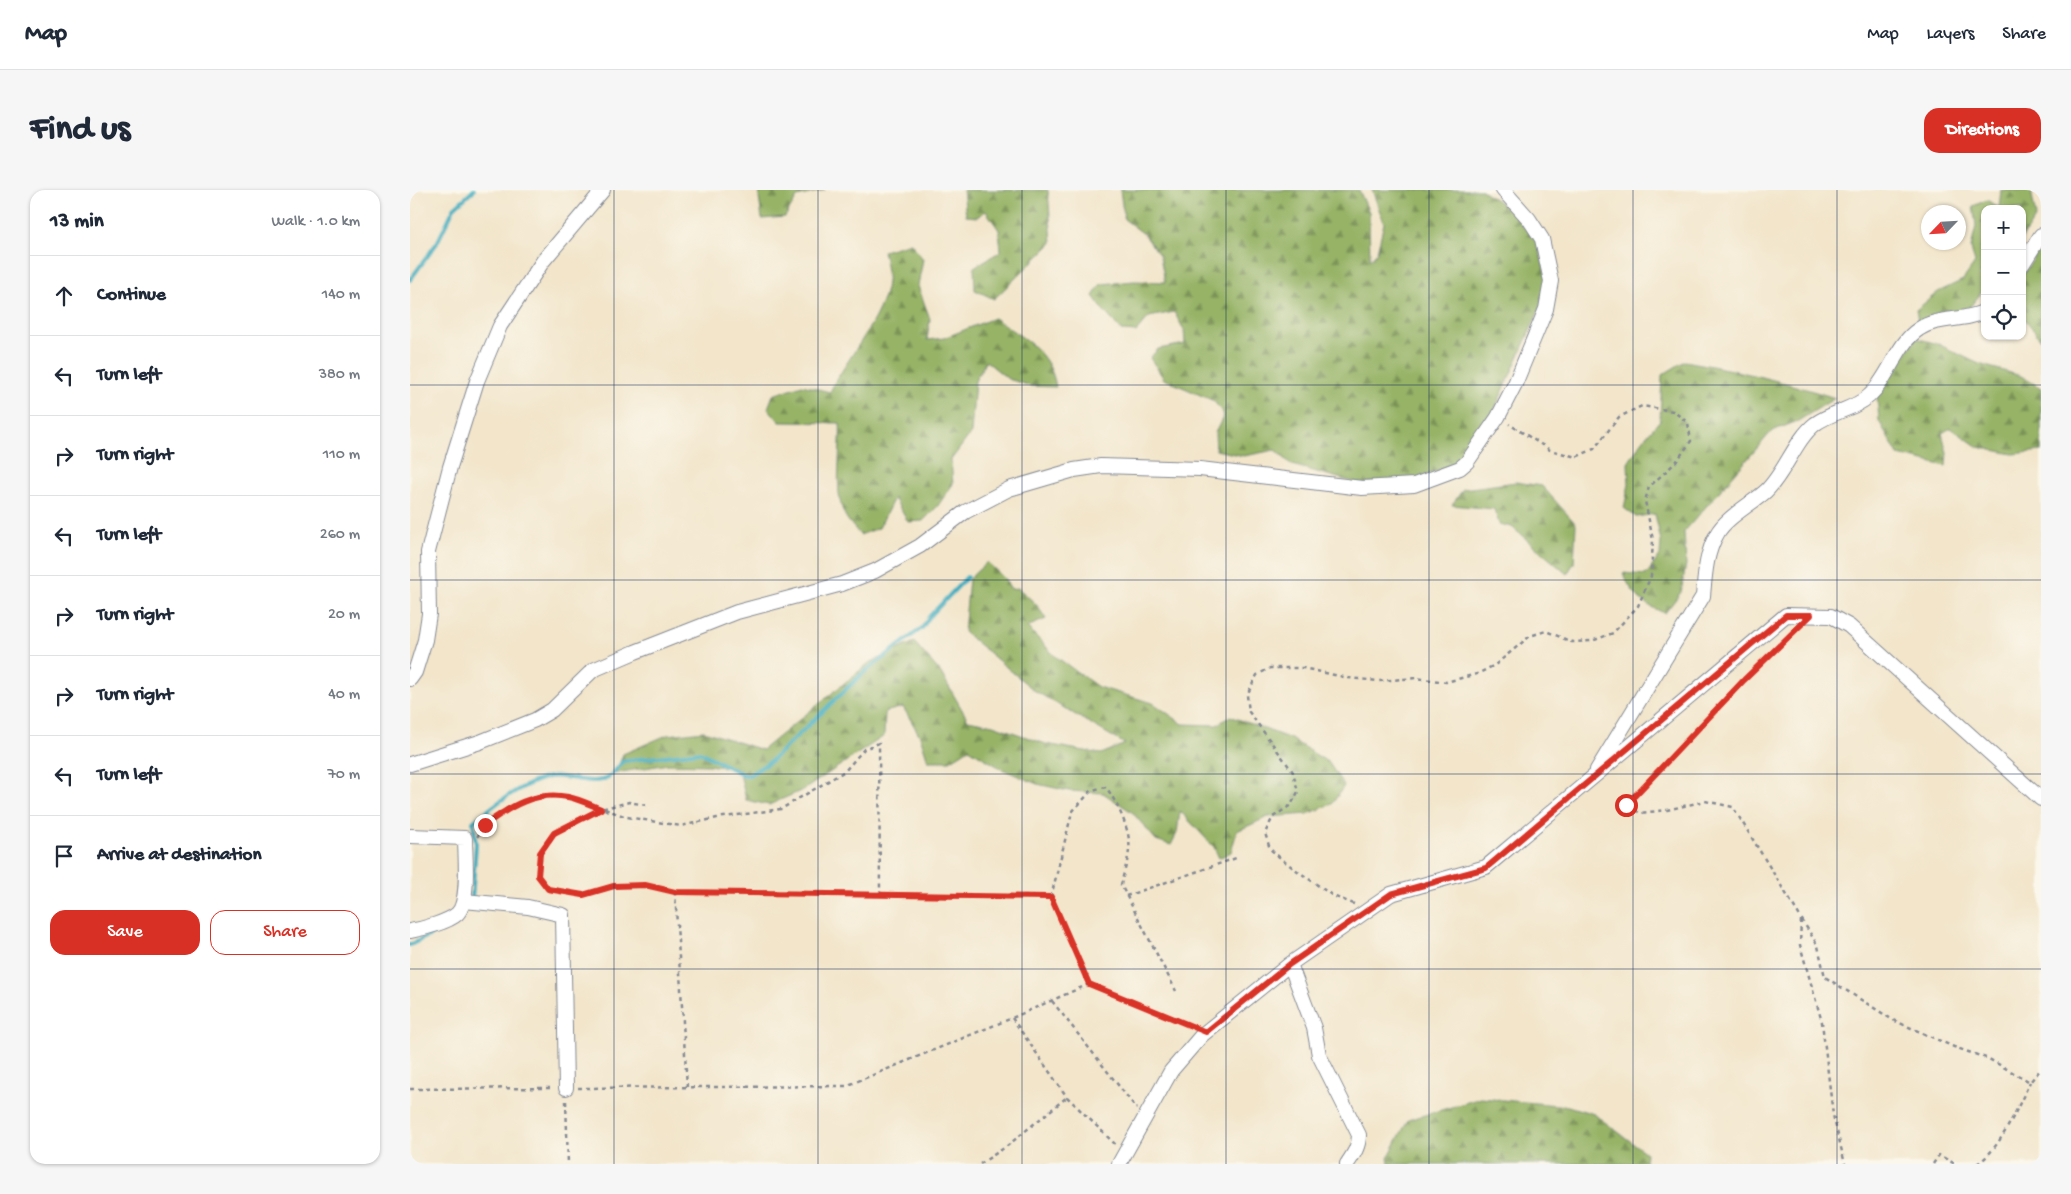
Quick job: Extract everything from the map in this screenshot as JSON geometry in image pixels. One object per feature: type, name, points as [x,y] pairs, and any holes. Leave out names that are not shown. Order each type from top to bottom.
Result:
[{"type":"street","points":[[410,680],[415,672],[426,640],[430,614],[428,552],[450,467],[477,381],[500,326],[537,269],[602,190]]},
{"type":"street","points":[[410,764],[480,742],[535,720],[552,710],[593,670],[737,612],[842,584],[875,571],[920,546],[964,512],[1008,489],[1074,470],[1101,466],[1200,469],[1362,488],[1414,486],[1460,468],[1467,462],[1498,417],[1515,384],[1546,309],[1551,281],[1542,239],[1529,219],[1503,190]]},
{"type":"street","points":[[2026,259],[2041,235]]},
{"type":"street","points":[[1592,779],[1703,596],[1706,564],[1717,532],[1766,491],[1815,424],[1869,396],[1885,376],[1905,344],[1919,328],[1938,321],[1971,316],[1981,312]]},
{"type":"street","points":[[1122,1158],[1171,1071],[1206,1032],[1290,964],[1391,894],[1486,868],[1786,615],[1831,616],[1848,626],[2041,798]]},
{"type":"street","points":[[410,836],[465,838],[464,902],[457,914],[435,924],[410,931]]},
{"type":"street","points":[[464,902],[528,906],[563,915],[566,1088]]},
{"type":"street","points":[[1290,964],[1314,1028],[1319,1055],[1359,1135],[1359,1142],[1347,1164]]},
{"type":"path","points":[[1367,909],[1333,896],[1270,849],[1265,833],[1273,817],[1291,805],[1298,792],[1293,772],[1249,712],[1247,695],[1257,675],[1270,668],[1303,668],[1348,678],[1379,681],[1416,678],[1446,682],[1477,674],[1495,665],[1530,636],[1546,631],[1572,642],[1592,641],[1613,633],[1638,606],[1651,576],[1653,540],[1645,501],[1649,487],[1676,462],[1691,441],[1688,423],[1673,411],[1642,406],[1619,417],[1594,449],[1576,457],[1550,450],[1498,417]]},
{"type":"path","points":[[1811,615],[1744,680],[1626,805],[1640,813],[1667,810],[1705,801],[1733,807],[1818,946],[1825,977],[1893,1020],[1954,1047],[1989,1059],[2030,1082]]},
{"type":"path","points":[[465,838],[477,837],[485,825],[506,809],[526,800],[541,797],[567,796],[627,817],[681,826],[781,808],[845,770],[864,750],[879,743],[880,894]]},
{"type":"path","points":[[1176,991],[1121,885],[1130,848],[1123,818],[1106,787],[1092,790],[1072,812],[1051,897],[1089,984],[1206,1032]]},
{"type":"path","points":[[646,805],[629,802],[601,809],[554,833],[540,853],[538,876],[548,889],[583,895],[614,886],[645,885],[675,892],[1051,897]]},
{"type":"path","points":[[1126,896],[1239,857]]},
{"type":"path","points":[[675,892],[687,1087]]},
{"type":"path","points":[[1802,918],[1800,945],[1822,1022],[1833,1115],[1845,1164]]},
{"type":"path","points":[[410,1089],[846,1086],[1012,1018],[1089,984]]},
{"type":"path","points":[[1052,1001],[1132,1104],[1145,1117]]},
{"type":"path","points":[[1012,1018],[1067,1097],[1122,1158]]},
{"type":"path","points":[[1977,1164],[1995,1146],[2014,1115],[2030,1082],[2041,1069]]},
{"type":"path","points":[[566,1088],[568,1164]]},
{"type":"path","points":[[980,1164],[1007,1146],[1067,1097]]},
{"type":"path","points":[[1933,1164],[1939,1155],[1955,1164]]},
{"type":"green space","points":[[760,190],[825,190],[797,197],[785,217],[762,219]]},
{"type":"green space","points":[[963,190],[1048,190],[1052,243],[994,299],[975,290],[974,267],[1001,251],[999,230],[986,211],[977,217],[966,216]]},
{"type":"green space","points":[[1120,190],[1359,190],[1369,212],[1370,260],[1377,252],[1384,223],[1372,190],[1482,190],[1519,216],[1537,239],[1546,277],[1542,304],[1494,411],[1458,462],[1415,480],[1360,484],[1292,465],[1275,450],[1244,456],[1216,450],[1215,433],[1224,415],[1214,401],[1164,379],[1150,358],[1158,349],[1185,344],[1184,330],[1174,312],[1149,317],[1136,332],[1122,331],[1093,296],[1101,284],[1134,281],[1165,282],[1160,256],[1144,234],[1124,219]]},
{"type":"green space","points":[[2001,190],[2031,190],[2036,217],[2026,232],[2026,205],[1999,205]]},
{"type":"green space","points":[[1987,200],[1994,205],[1981,205],[1981,293],[1970,307],[1918,321],[1916,310],[1938,292],[1963,280],[1975,263],[1971,248],[1976,226],[1973,206]]},
{"type":"green space","points":[[911,243],[923,259],[918,286],[930,319],[927,340],[944,338],[994,318],[1024,339],[1041,354],[1053,374],[1056,387],[1031,386],[1008,379],[986,361],[975,381],[971,433],[951,460],[953,484],[937,507],[923,521],[908,522],[894,498],[879,528],[860,535],[847,519],[839,494],[840,423],[780,422],[768,408],[773,395],[802,385],[830,392],[879,309],[887,282],[883,251]]},
{"type":"green space","points":[[2041,248],[2041,340],[2026,320],[2026,270]]},
{"type":"green space","points":[[1916,338],[1938,344],[1979,364],[2021,376],[2041,388],[2041,451],[2013,454],[1978,447],[1951,428],[1942,433],[1947,453],[1946,466],[1898,455],[1879,421],[1877,396]]},
{"type":"green space","points":[[1685,361],[1761,377],[1835,398],[1798,421],[1772,431],[1684,532],[1686,564],[1681,592],[1665,613],[1639,598],[1630,587],[1623,573],[1646,575],[1660,555],[1661,541],[1655,514],[1636,517],[1624,508],[1629,484],[1628,463],[1643,440],[1660,420],[1662,375]]},
{"type":"green space","points":[[1516,482],[1542,486],[1576,524],[1574,563],[1567,574],[1512,527],[1499,524],[1494,509],[1452,505],[1463,489]]},
{"type":"green space","points":[[987,562],[1004,578],[1011,589],[1018,588],[1036,604],[1046,619],[1027,627],[1055,656],[1098,687],[1153,703],[1183,724],[1217,725],[1230,716],[1291,739],[1329,763],[1344,786],[1332,804],[1308,814],[1268,817],[1237,831],[1231,852],[1219,858],[1214,847],[1180,811],[1177,833],[1171,845],[1156,840],[1132,812],[1103,793],[1069,791],[1037,784],[1002,769],[969,749],[950,761],[928,761],[920,736],[903,707],[885,712],[884,736],[805,789],[769,805],[746,800],[739,769],[708,765],[668,764],[616,773],[623,754],[667,735],[704,731],[762,750],[869,663],[914,642],[941,673],[968,720],[993,725],[1046,744],[1101,754],[1125,744],[1035,691],[964,632],[969,579]]},
{"type":"green space","points":[[1481,1098],[1568,1106],[1594,1114],[1646,1153],[1645,1164],[1389,1164],[1388,1158],[1408,1120]]},
{"type":"waterway","points":[[410,280],[437,243],[454,208],[474,190]]},
{"type":"waterway","points":[[472,899],[476,844],[473,822],[507,797],[525,786],[545,778],[560,777],[593,781],[600,780],[611,775],[623,761],[700,752],[744,775],[749,775],[771,761],[862,674],[922,628],[929,617],[967,577]]},
{"type":"waterway","points":[[410,945],[449,926]]},
{"type":"route","points":[[485,825],[506,809],[526,800],[541,797],[567,796],[601,809],[554,833],[540,853],[538,876],[548,889],[583,895],[614,886],[645,885],[675,892],[1051,897],[1089,984],[1206,1032],[1290,964],[1391,894],[1486,868],[1786,615],[1811,615],[1744,680],[1626,805]]}]
